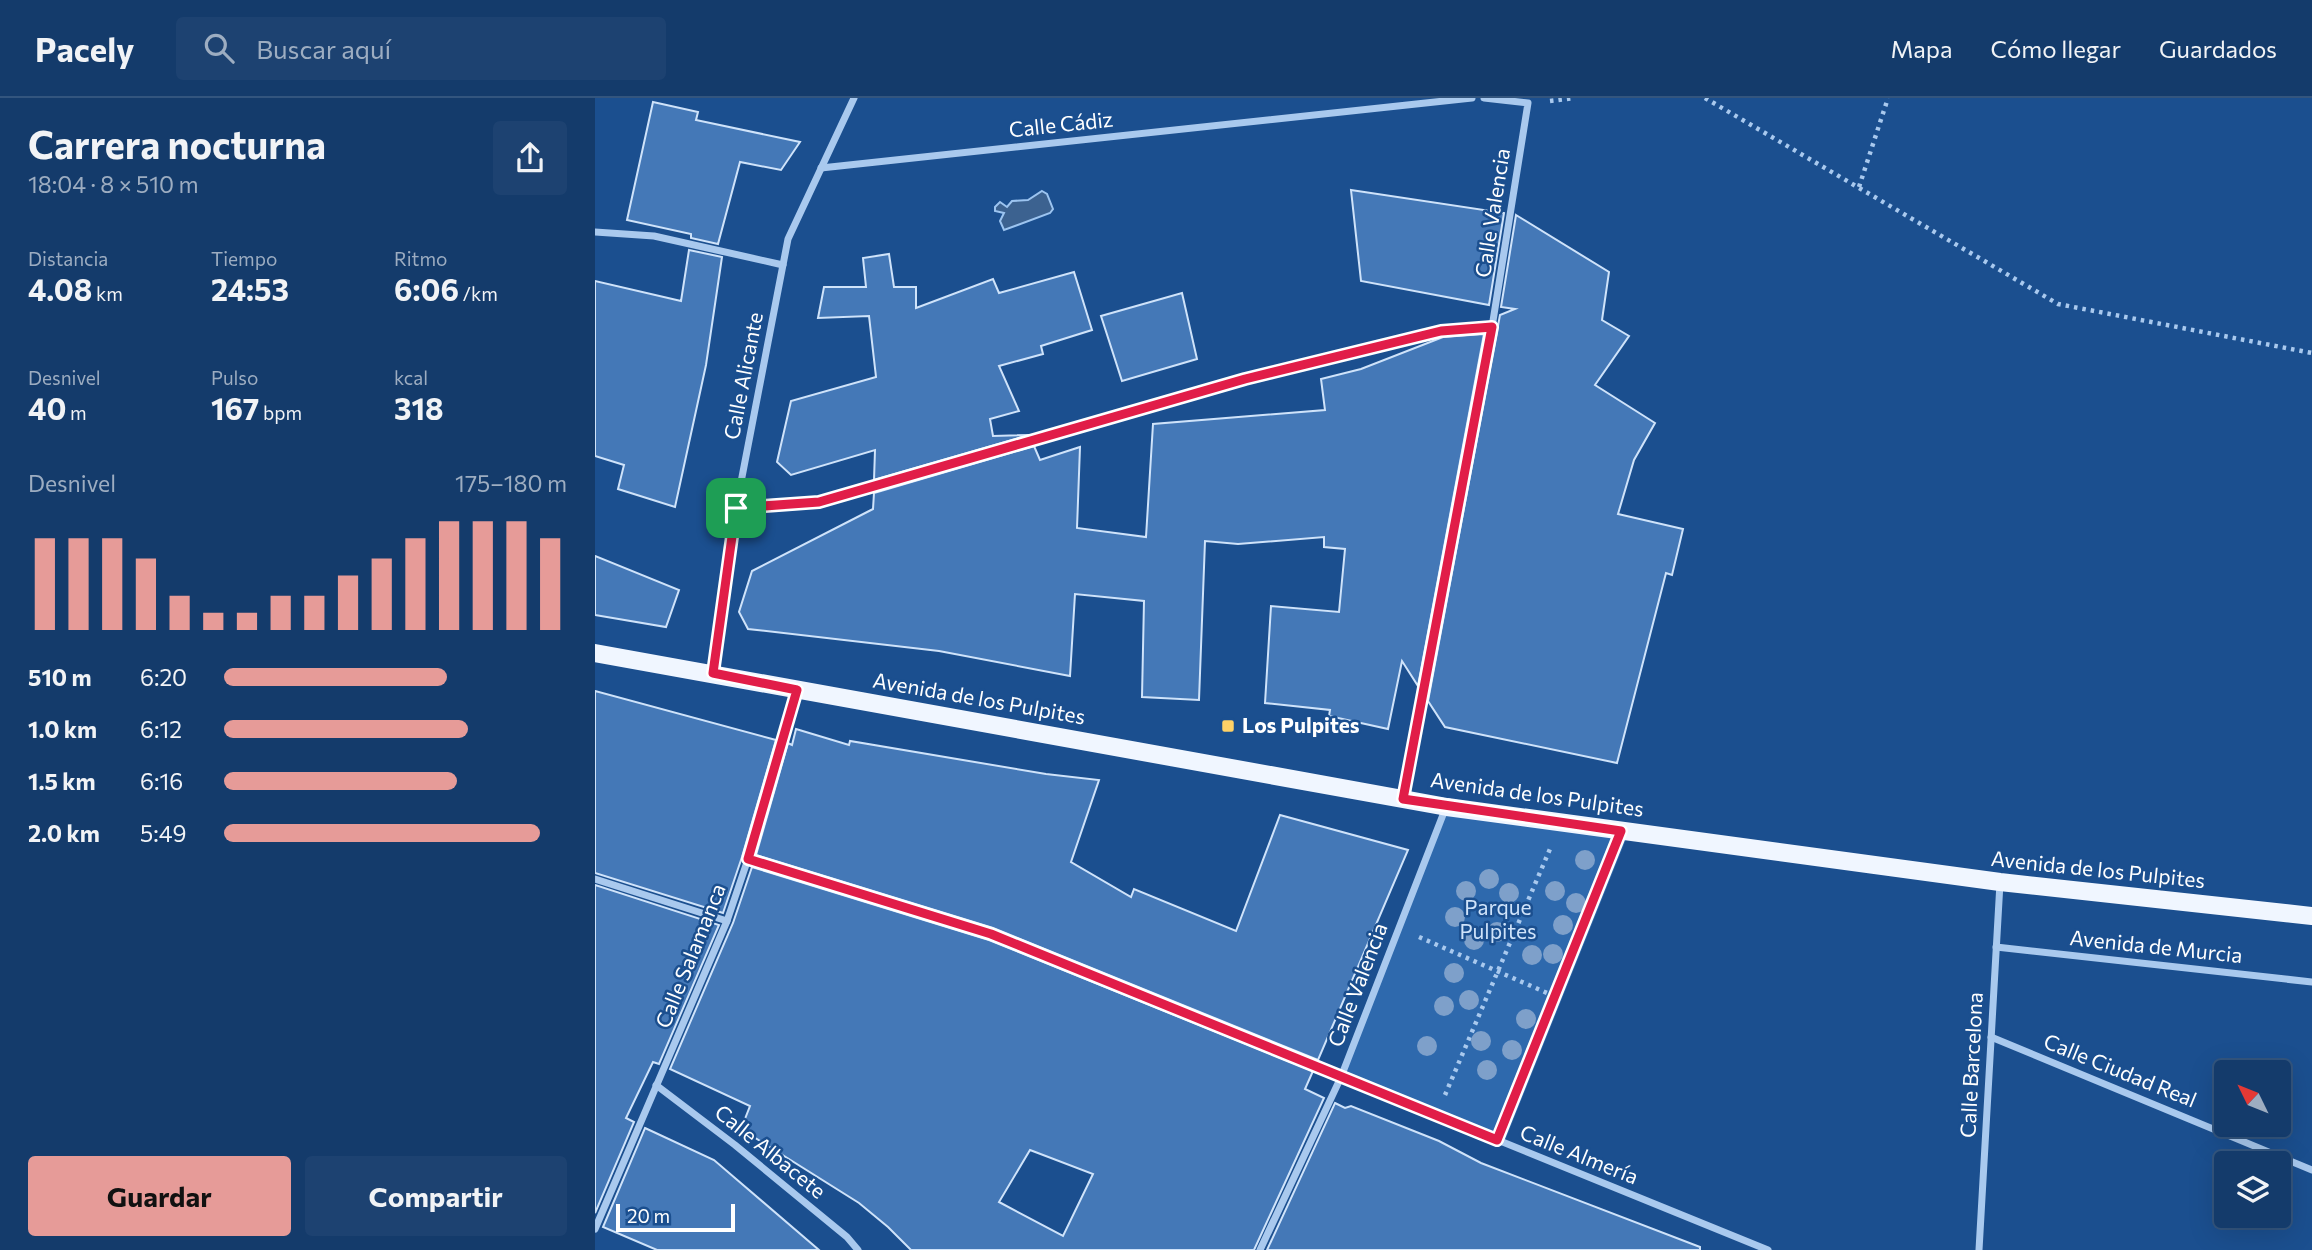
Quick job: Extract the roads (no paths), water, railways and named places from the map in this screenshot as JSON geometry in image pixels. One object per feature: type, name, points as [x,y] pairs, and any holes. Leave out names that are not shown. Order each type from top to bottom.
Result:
[{"type":"main road","name":"Avenida de los Pulpites","points":[[595,653],[1447,807],[2000,882],[2312,916]]},
{"type":"street","name":"Calle Alicante","points":[[713,673],[736,508],[788,239],[854,98]]},
{"type":"street","name":"Calle Cádiz","points":[[821,168],[1472,98]]},
{"type":"street","name":"Calle Valencia","points":[[1403,799],[1492,327],[1528,103],[1484,98]]},
{"type":"street","points":[[595,232],[654,236],[783,265]]},
{"type":"street","points":[[736,508],[819,502],[1245,379],[1441,331],[1492,327]]},
{"type":"street","name":"Calle Salamanca","points":[[595,1229],[727,921],[748,859],[797,690]]},
{"type":"street","name":"Calle Valencia","points":[[1260,1250],[1341,1077],[1447,807]]},
{"type":"street","name":"Calle Almería","points":[[748,859],[991,934],[1768,1250]]},
{"type":"street","points":[[595,880],[727,921]]},
{"type":"street","name":"Calle Barcelona","points":[[1979,1250],[2000,882]]},
{"type":"street","name":"Avenida de Murcia","points":[[1996,947],[2312,982]]},
{"type":"street","name":"Calle Ciudad Real","points":[[1991,1037],[2312,1170]]},
{"type":"street","name":"Calle Albacete","points":[[656,1085],[735,1145],[847,1237],[858,1250]]},
{"type":"place","name":"Los Pulpites","points":[[1228,726]]},
{"type":"park label","name":"Parque Pulpites","points":[[1498,920]]}]
